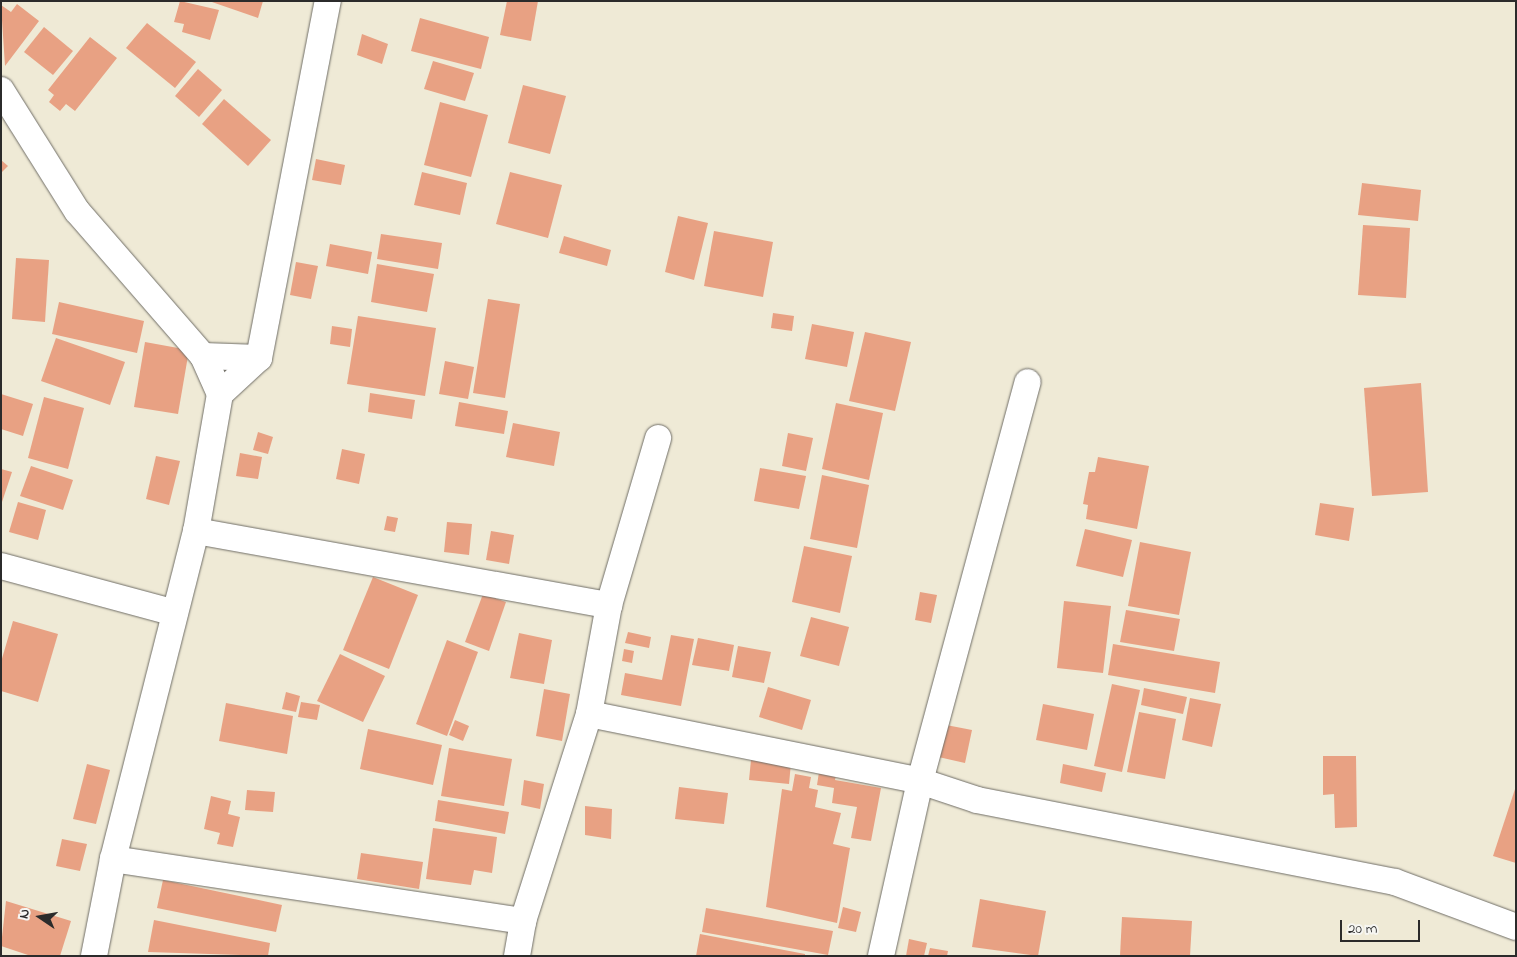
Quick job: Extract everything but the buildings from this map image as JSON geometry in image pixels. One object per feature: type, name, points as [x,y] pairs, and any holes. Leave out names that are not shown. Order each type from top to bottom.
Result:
[{"type":"street","points":[[220,394],[259,358],[328,1]]},
{"type":"street","points":[[1,90],[77,211],[202,356],[220,394],[196,530],[113,859],[94,956]]},
{"type":"street","points":[[202,356],[259,358]]},
{"type":"street","points":[[881,956],[920,781],[1028,382]]},
{"type":"street","points":[[517,956],[523,921],[589,714],[609,605],[658,438]]},
{"type":"street","points":[[196,530],[609,605]]},
{"type":"street","points":[[1,566],[175,613]]},
{"type":"street","points":[[589,714],[920,781],[977,800],[1395,882],[1516,927]]},
{"type":"street","points":[[113,859],[523,921]]}]
